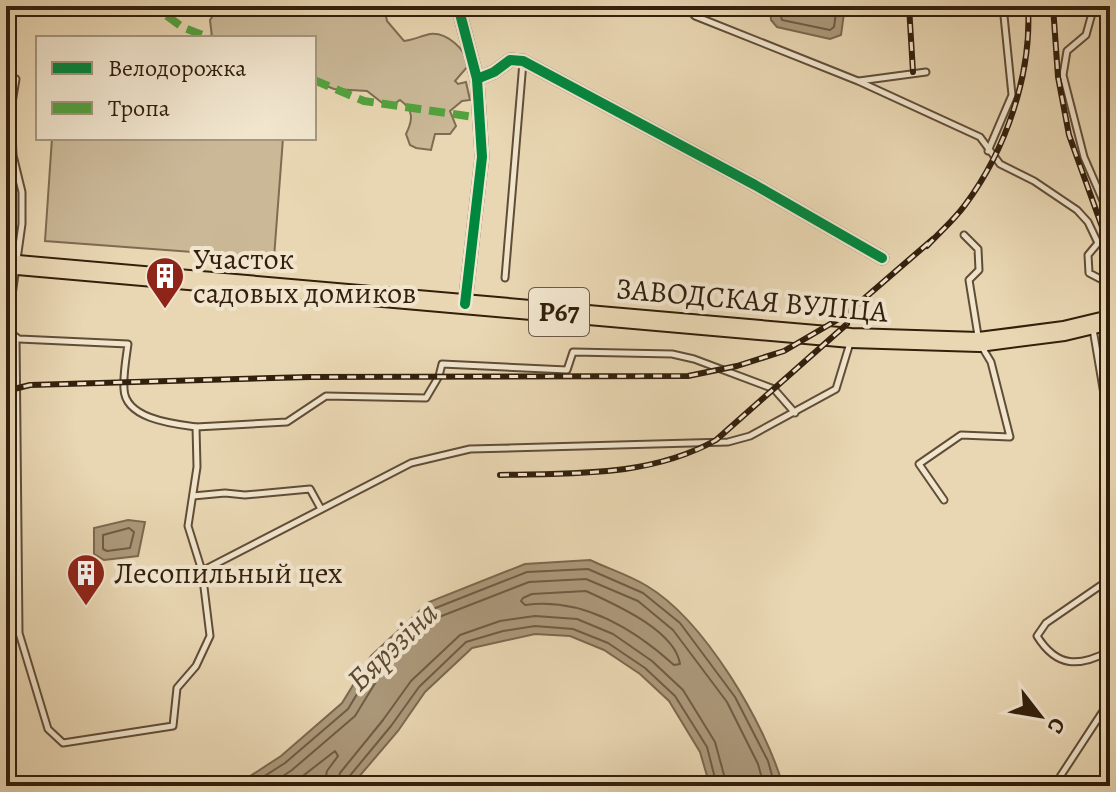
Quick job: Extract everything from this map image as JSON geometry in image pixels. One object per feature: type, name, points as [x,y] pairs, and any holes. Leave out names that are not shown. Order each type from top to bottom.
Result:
[{"type":"main road","name":"ЗАВОДСКАЯ ВУЛІЦА","points":[[11,264],[851,338],[979,342],[1064,331],[1101,322]]},
{"type":"street","points":[[458,6],[477,79],[482,157],[465,304]]},
{"type":"street","points":[[477,79],[494,72],[510,60],[523,61],[755,185],[882,258]]},
{"type":"lane","points":[[685,6],[695,16],[858,81],[980,137],[1000,164],[1060,197],[1088,222],[1098,243],[1088,255],[1089,273],[1110,284]]},
{"type":"lane","points":[[988,151],[1012,95],[1003,6]]},
{"type":"lane","points":[[1094,6],[1086,35],[1067,51],[1063,75],[1084,157],[1110,217]]},
{"type":"lane","points":[[505,278],[523,61]]},
{"type":"lane","points":[[858,81],[926,72]]},
{"type":"lane","points":[[16,79],[8,108],[13,155],[22,192],[22,224],[11,264],[7,331],[16,337],[128,344],[124,392],[130,405],[160,423],[196,427],[287,422],[326,396],[426,398],[442,364],[567,370],[573,352],[672,354],[694,359],[774,389],[795,413]]},
{"type":"lane","points":[[944,500],[919,464],[961,435],[1010,437],[991,362],[979,342],[969,280],[979,270],[978,249],[964,235]]},
{"type":"lane","points":[[1101,322],[1107,412],[1110,411]]},
{"type":"lane","points":[[16,337],[19,633],[48,729],[63,743],[173,726],[177,688],[196,666],[210,636],[202,571],[188,526],[197,467],[196,427]]},
{"type":"lane","points":[[202,571],[411,463],[470,449],[728,442],[750,436],[836,389],[851,338]]},
{"type":"lane","points":[[6,379],[16,377]]},
{"type":"lane","points":[[193,496],[310,489],[321,509]]},
{"type":"lane","points":[[1110,579],[1046,623],[1037,636],[1045,650],[1061,661],[1088,662],[1110,651]]},
{"type":"lane","points":[[1054,786],[1105,708],[1110,692]]},
{"type":"shaded area","points":[[225,6],[384,6],[387,21],[404,41],[436,34],[460,48],[468,66],[455,81],[458,84],[466,82],[470,100],[462,101],[450,111],[456,126],[450,134],[435,134],[431,150],[416,148],[410,145],[406,134],[411,120],[410,111],[400,100],[391,106],[385,105],[367,91],[334,89],[316,82],[316,36],[212,36],[210,20],[217,10]]},
{"type":"shaded area","points":[[52,140],[283,140],[274,258],[45,241]]},
{"type":"water","points":[[770,6],[845,6],[841,35],[830,39],[777,27],[771,20]]},
{"type":"water","points":[[128,520],[145,522],[138,556],[104,560],[94,554],[94,528]]},
{"type":"water","name":"Бярэзіна","points":[[590,560],[647,586],[690,623],[730,675],[747,704],[783,786],[710,786],[700,752],[669,701],[640,674],[604,650],[570,636],[535,634],[472,648],[425,692],[398,731],[351,786],[235,786],[281,756],[342,703],[371,656],[429,602],[525,564]]},
{"type":"railway","points":[[909,6],[913,72]]},
{"type":"railway","points":[[927,246],[965,205],[1004,136],[1026,58],[1028,6]]},
{"type":"railway","points":[[1053,6],[1058,77],[1069,135],[1110,249]]},
{"type":"railway","points":[[6,391],[30,385],[310,377],[688,376],[737,366],[784,351],[844,316],[933,239]]},
{"type":"railway","points":[[500,475],[611,471],[665,461],[691,452],[716,440],[847,324]]},
{"type":"marked path","points":[[48,6],[163,13],[182,27],[205,36]]},
{"type":"marked path","points":[[316,81],[364,101],[481,118]]},
{"type":"cycle path","points":[[458,6],[477,79],[494,72],[510,60],[523,61],[755,185],[882,258]]},
{"type":"cycle path","points":[[465,304],[482,157],[477,79]]},
{"type":"place","name":"Участок садовых домиков","points":[[165,310]]},
{"type":"place","name":"Лесопильный цех","points":[[86,607]]}]
